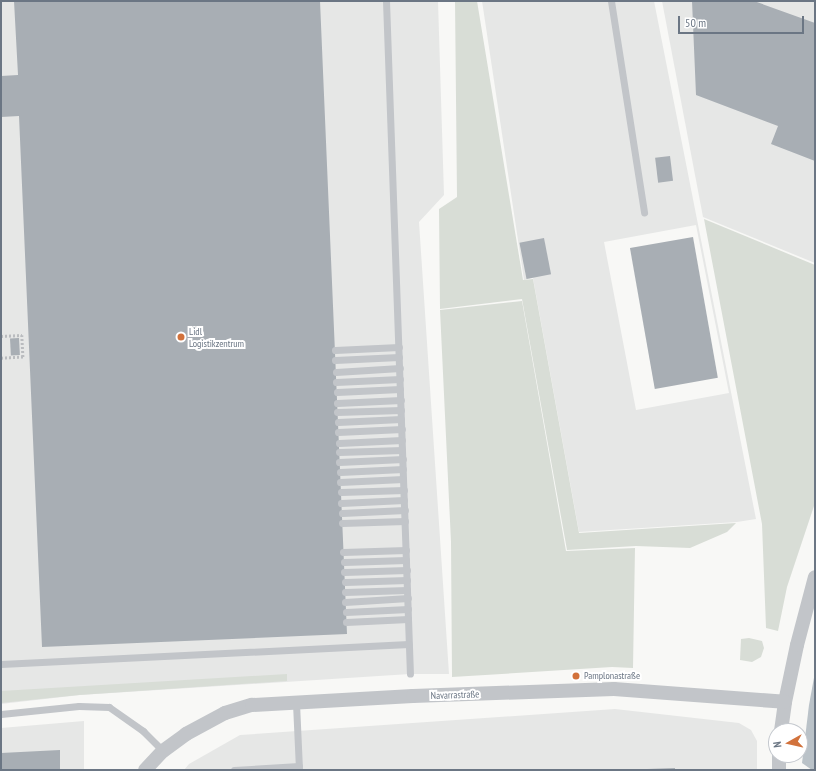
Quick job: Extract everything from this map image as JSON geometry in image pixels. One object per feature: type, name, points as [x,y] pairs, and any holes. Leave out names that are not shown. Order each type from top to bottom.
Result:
[{"type":"street","points":[[782,723],[785,702],[806,606],[815,577]]},
{"type":"street","name":"Navarrastraße","points":[[145,770],[164,751],[186,734],[225,713],[252,705],[413,696],[614,689],[785,702]]},
{"type":"lane","points":[[386,1],[410,674]]},
{"type":"lane","points":[[611,1],[644,212]]},
{"type":"lane","points":[[335,350],[399,347]]},
{"type":"lane","points":[[335,360],[399,357]]},
{"type":"lane","points":[[336,372],[400,368]]},
{"type":"lane","points":[[336,382],[400,379]]},
{"type":"lane","points":[[336,392],[400,389]]},
{"type":"lane","points":[[337,403],[401,400]]},
{"type":"lane","points":[[338,412],[401,410]]},
{"type":"lane","points":[[338,422],[401,419]]},
{"type":"lane","points":[[338,432],[402,429]]},
{"type":"lane","points":[[339,443],[402,440]]},
{"type":"lane","points":[[339,452],[402,450]]},
{"type":"lane","points":[[339,462],[403,459]]},
{"type":"lane","points":[[340,472],[403,469]]},
{"type":"lane","points":[[340,482],[403,479]]},
{"type":"lane","points":[[341,492],[404,490]]},
{"type":"lane","points":[[341,503],[404,500]]},
{"type":"lane","points":[[342,513],[405,510]]},
{"type":"lane","points":[[342,523],[405,521]]},
{"type":"lane","points":[[343,552],[406,550]]},
{"type":"lane","points":[[344,562],[406,560]]},
{"type":"lane","points":[[344,572],[407,570]]},
{"type":"lane","points":[[345,582],[407,580]]},
{"type":"lane","points":[[345,592],[407,590]]},
{"type":"lane","points":[[346,602],[408,598]]},
{"type":"lane","points":[[346,612],[408,610]]},
{"type":"lane","points":[[346,622],[408,619]]},
{"type":"lane","points":[[1,664],[409,644]]},
{"type":"lane","points":[[234,770],[299,768],[296,703]]},
{"type":"lane","points":[[1,714],[79,706],[109,708],[144,731],[164,751]]},
{"type":"path","points":[[1,336],[22,335],[23,357],[1,358]]},
{"type":"shaded area","name":"Lidl Logistikzentrum","points":[[1,1],[438,1],[444,195],[419,222],[449,674],[410,674],[80,695],[1,704]]},
{"type":"shaded area","points":[[455,1],[477,1],[523,280],[533,279],[579,533],[736,523],[727,532],[690,548],[636,546],[567,550],[522,299],[440,309],[439,209],[457,197]]},
{"type":"shaded area","points":[[482,1],[654,1],[756,519],[737,522],[579,532],[533,278],[524,280]],"holes":[[[696,225],[729,393],[636,410],[604,242]]]},
{"type":"shaded area","points":[[662,1],[815,1],[815,263],[703,217]]},
{"type":"shaded area","points":[[704,219],[815,265],[815,503],[787,587],[778,631],[766,628],[762,524]]},
{"type":"shaded area","points":[[522,301],[566,551],[635,548],[633,668],[612,667],[452,677],[451,542],[440,310]]},
{"type":"shaded area","points":[[749,638],[762,641],[764,648],[761,657],[752,662],[740,660],[741,639]]},
{"type":"shaded area","points":[[815,672],[815,770],[812,770],[802,763],[808,763],[807,723]]},
{"type":"shaded area","points":[[287,674],[287,681],[79,695],[1,703],[1,691]]},
{"type":"shaded area","points":[[615,709],[739,723],[751,730],[757,741],[757,770],[184,770],[189,764],[240,735]]},
{"type":"shaded area","points":[[84,721],[84,770],[1,770],[1,728]]},
{"type":"building","name":"Lidl Logistikzentrum","points":[[14,1],[320,1],[347,634],[42,647],[19,116],[1,117],[1,76],[18,75]]},
{"type":"building","points":[[692,1],[754,1],[815,23],[815,161],[771,144],[778,126],[696,95]]},
{"type":"building","points":[[670,156],[673,181],[658,183],[655,158]]},
{"type":"building","points":[[693,237],[718,378],[655,389],[630,248]]},
{"type":"building","points":[[544,238],[551,274],[527,279],[519,243]]},
{"type":"building","points":[[10,338],[19,338],[20,355],[11,355]]},
{"type":"building","points":[[60,750],[60,770],[1,770],[1,753]]},
{"type":"building","points":[[675,768],[675,770],[647,770],[647,769]]},
{"type":"place","name":"Lidl Logistikzentrum","points":[[181,337]]},
{"type":"place","name":"Pamplonastraße","points":[[576,676]]}]
